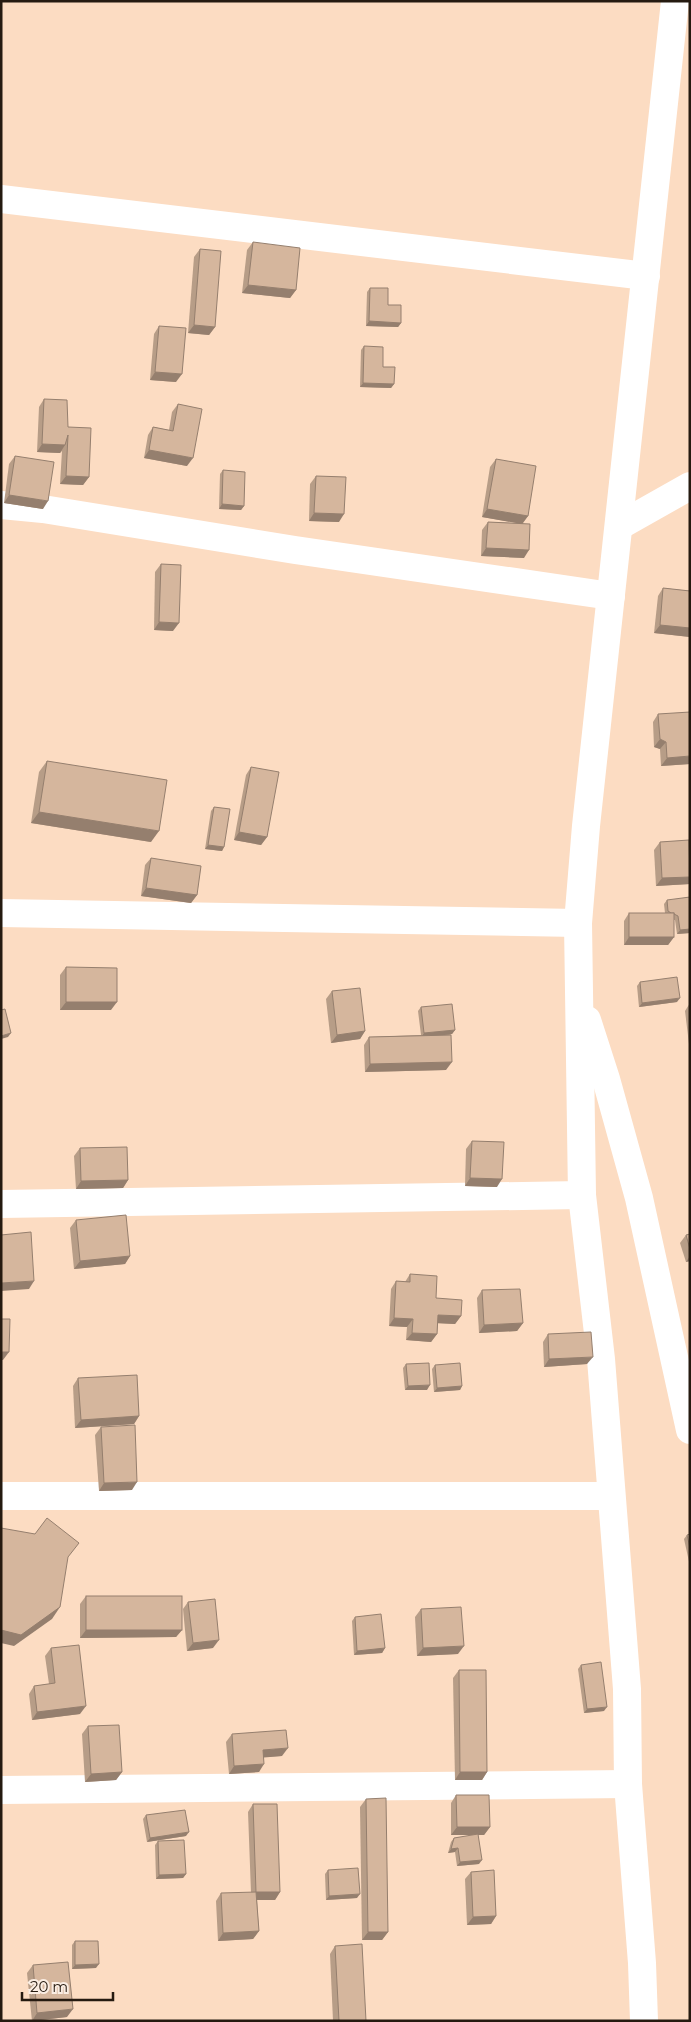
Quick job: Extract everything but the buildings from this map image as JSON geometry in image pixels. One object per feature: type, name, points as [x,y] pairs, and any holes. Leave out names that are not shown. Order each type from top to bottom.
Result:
[{"type":"street","points":[[644,2021],[642,1963],[628,1784],[626,1689],[601,1359],[582,1195],[578,922],[586,826],[675,1]]},
{"type":"street","points":[[1,199],[646,276]]},
{"type":"street","points":[[619,526],[690,486]]},
{"type":"street","points":[[1,505],[42,509],[295,550],[611,596]]},
{"type":"street","points":[[1,913],[578,922]]},
{"type":"street","points":[[579,994],[606,1079],[639,1198],[690,1430]]},
{"type":"street","points":[[1,1204],[582,1195]]},
{"type":"street","points":[[1,1496],[611,1496]]},
{"type":"street","points":[[1,1790],[628,1784]]}]
